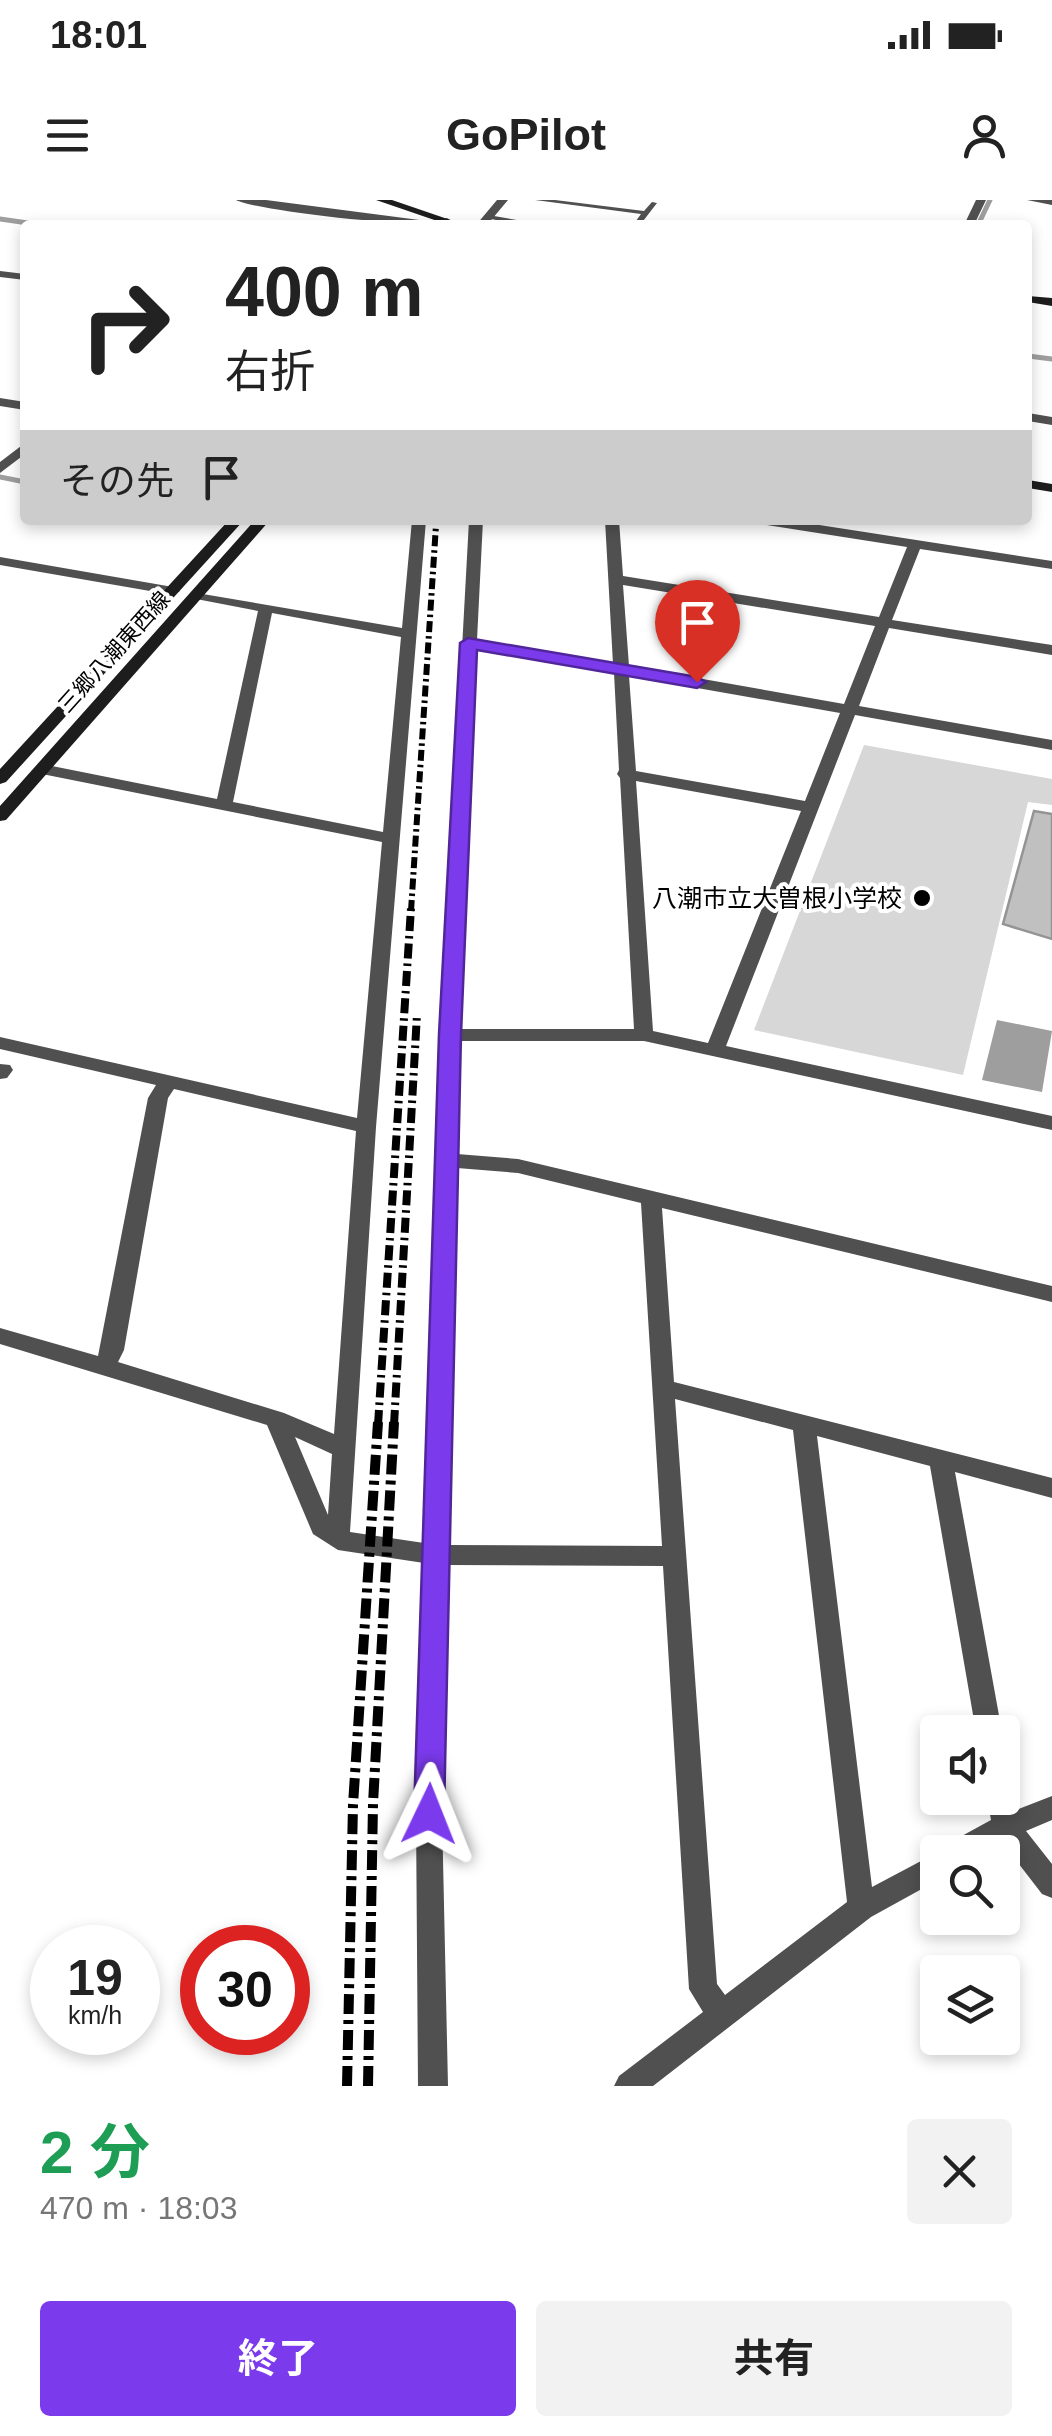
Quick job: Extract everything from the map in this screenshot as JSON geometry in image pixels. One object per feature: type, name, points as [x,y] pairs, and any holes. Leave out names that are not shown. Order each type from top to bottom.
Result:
[{"type":"street","points":[[241,200],[396,220]]},
{"type":"street","points":[[382,200],[444,220]]},
{"type":"street","points":[[486,220],[503,200]]},
{"type":"street","points":[[1032,200],[1052,202]]},
{"type":"street","points":[[0,469],[20,451]]},
{"type":"street","name":"三郷八潮東西線","points":[[4,771],[232,525]]},
{"type":"street","name":"三郷八潮東西線","points":[[0,816],[259,525]]},
{"type":"street","points":[[338,1540],[366,1127],[418,525]]},
{"type":"street","points":[[433,2086],[429,1814],[450,1034],[476,525]]},
{"type":"street","points":[[612,525],[644,1036]]},
{"type":"street","points":[[830,525],[915,544],[1052,566]]},
{"type":"street","points":[[714,1048],[915,544]]},
{"type":"street","points":[[0,562],[173,591]]},
{"type":"street","points":[[615,580],[1052,650]]},
{"type":"street","points":[[196,596],[410,634]]},
{"type":"street","points":[[224,806],[266,608]]},
{"type":"street","points":[[468,643],[1052,745]]},
{"type":"street","points":[[42,770],[391,840]]},
{"type":"street","points":[[625,774],[810,806]]},
{"type":"street","points":[[450,1034],[644,1036],[1052,1123]]},
{"type":"street","points":[[0,1043],[366,1127]]},
{"type":"street","points":[[104,1366],[113,1350],[158,1098],[168,1083]]},
{"type":"street","points":[[447,1160],[518,1166],[1052,1294]]},
{"type":"street","points":[[651,1200],[703,1989],[721,2012]]},
{"type":"street","points":[[0,1336],[276,1419],[344,1450]]},
{"type":"street","points":[[665,1388],[1052,1488]]},
{"type":"street","points":[[276,1419],[321,1526],[338,1540],[436,1556],[676,1556]]},
{"type":"street","points":[[804,1424],[861,1908]]},
{"type":"street","points":[[941,1460],[986,1715]]},
{"type":"street","points":[[990,1835],[1052,1808]]},
{"type":"street","points":[[1004,1815],[1006,1826],[1052,1885]]},
{"type":"street","points":[[630,2086],[721,2012],[861,1908],[920,1875]]},
{"type":"lane","points":[[538,200],[646,213]]},
{"type":"lane","points":[[640,220],[654,203]]},
{"type":"shaded area","name":"八潮市立大曽根小学校","points":[[864,745],[1052,779],[1052,805],[1028,802],[963,1075],[754,1030]]},
{"type":"shaded area","points":[[997,1020],[1052,1031],[1042,1092],[982,1080]]},
{"type":"building","points":[[1034,811],[1052,814],[1052,939],[1003,924]]},
{"type":"waterway","points":[[980,220],[990,200]]},
{"type":"waterway","points":[[0,219],[20,222]]},
{"type":"waterway","points":[[1032,356],[1052,359]]},
{"type":"waterway","points":[[0,477],[20,481]]},
{"type":"railway","points":[[411,911],[436,525]]},
{"type":"railway","points":[[378,1425],[411,908]]},
{"type":"railway","points":[[394,1425],[417,1014]]},
{"type":"railway","points":[[347,2086],[353,1805],[378,1422]]},
{"type":"railway","points":[[368,2086],[373,1804],[394,1422]]},
{"type":"place","name":"八潮市立大曽根小学校","points":[[922,898]]},
{"type":"route","points":[[429,1814],[450,1034],[468,643],[697,682]]}]
